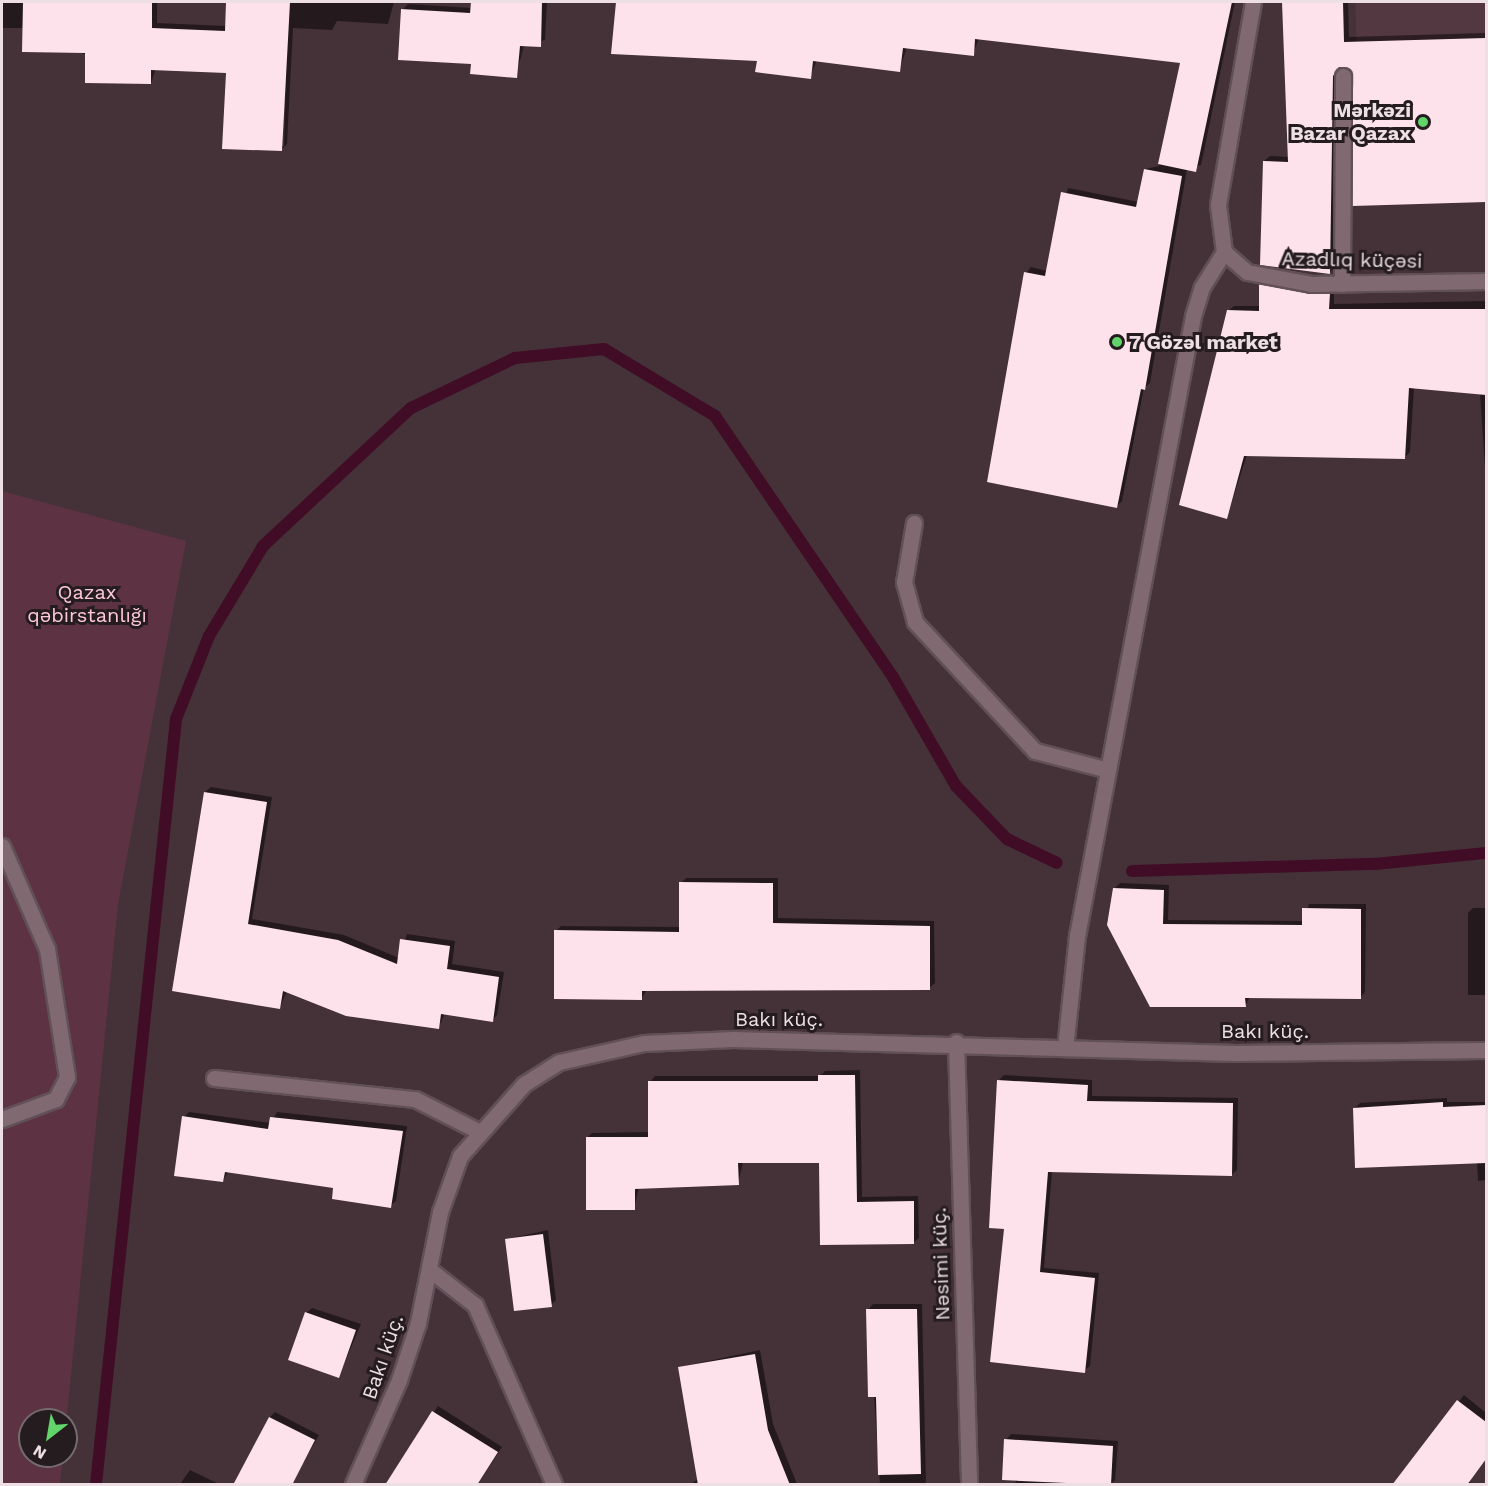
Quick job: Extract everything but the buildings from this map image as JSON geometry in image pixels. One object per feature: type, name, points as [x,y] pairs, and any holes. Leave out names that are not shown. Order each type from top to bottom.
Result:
[{"type":"street","points":[[1065,1047],[1077,936],[1193,316],[1202,287],[1224,252],[1218,205],[1253,2]]},
{"type":"street","points":[[1342,284],[1343,76]]},
{"type":"street","name":"Azadlıq küçəsi","points":[[1224,252],[1247,272],[1272,280],[1342,284],[1486,281]]},
{"type":"street","points":[[914,523],[904,582],[915,622],[1035,751],[1108,771]]},
{"type":"street","points":[[2,846],[47,949],[67,1077],[56,1099],[2,1119]]},
{"type":"street","name":"Bakı küç.","points":[[353,1485],[399,1380],[430,1270],[440,1212],[460,1156],[478,1131],[524,1084],[559,1062],[644,1043],[956,1042],[1065,1047],[1486,1050]]},
{"type":"street","name":"Nəsimi küç.","points":[[956,1042],[969,1485]]},
{"type":"street","points":[[214,1078],[415,1100],[478,1131]]},
{"type":"street","points":[[430,1270],[475,1305],[554,1485]]},
{"type":"shaded area","name":"Mərkəzi Bazar Qazax","points":[[1355,2],[1486,2],[1486,202],[1363,206]]},
{"type":"green space","name":"Qazax qəbirstanlığı","points":[[2,491],[186,541],[118,904],[68,1408],[18,1408],[18,1468],[62,1468],[60,1484],[2,1484]]},
{"type":"waterway","points":[[96,1484],[176,719],[209,636],[263,546],[411,408],[515,358],[604,349],[715,416],[893,677],[956,786],[1007,839],[1057,863]]},
{"type":"waterway","points":[[1132,871],[1375,864],[1486,853]]},
{"type":"place","name":"Mərkəzi Bazar Qazax","points":[[1423,122]]},
{"type":"place","name":"7 Gözəl market","points":[[1117,342]]}]
